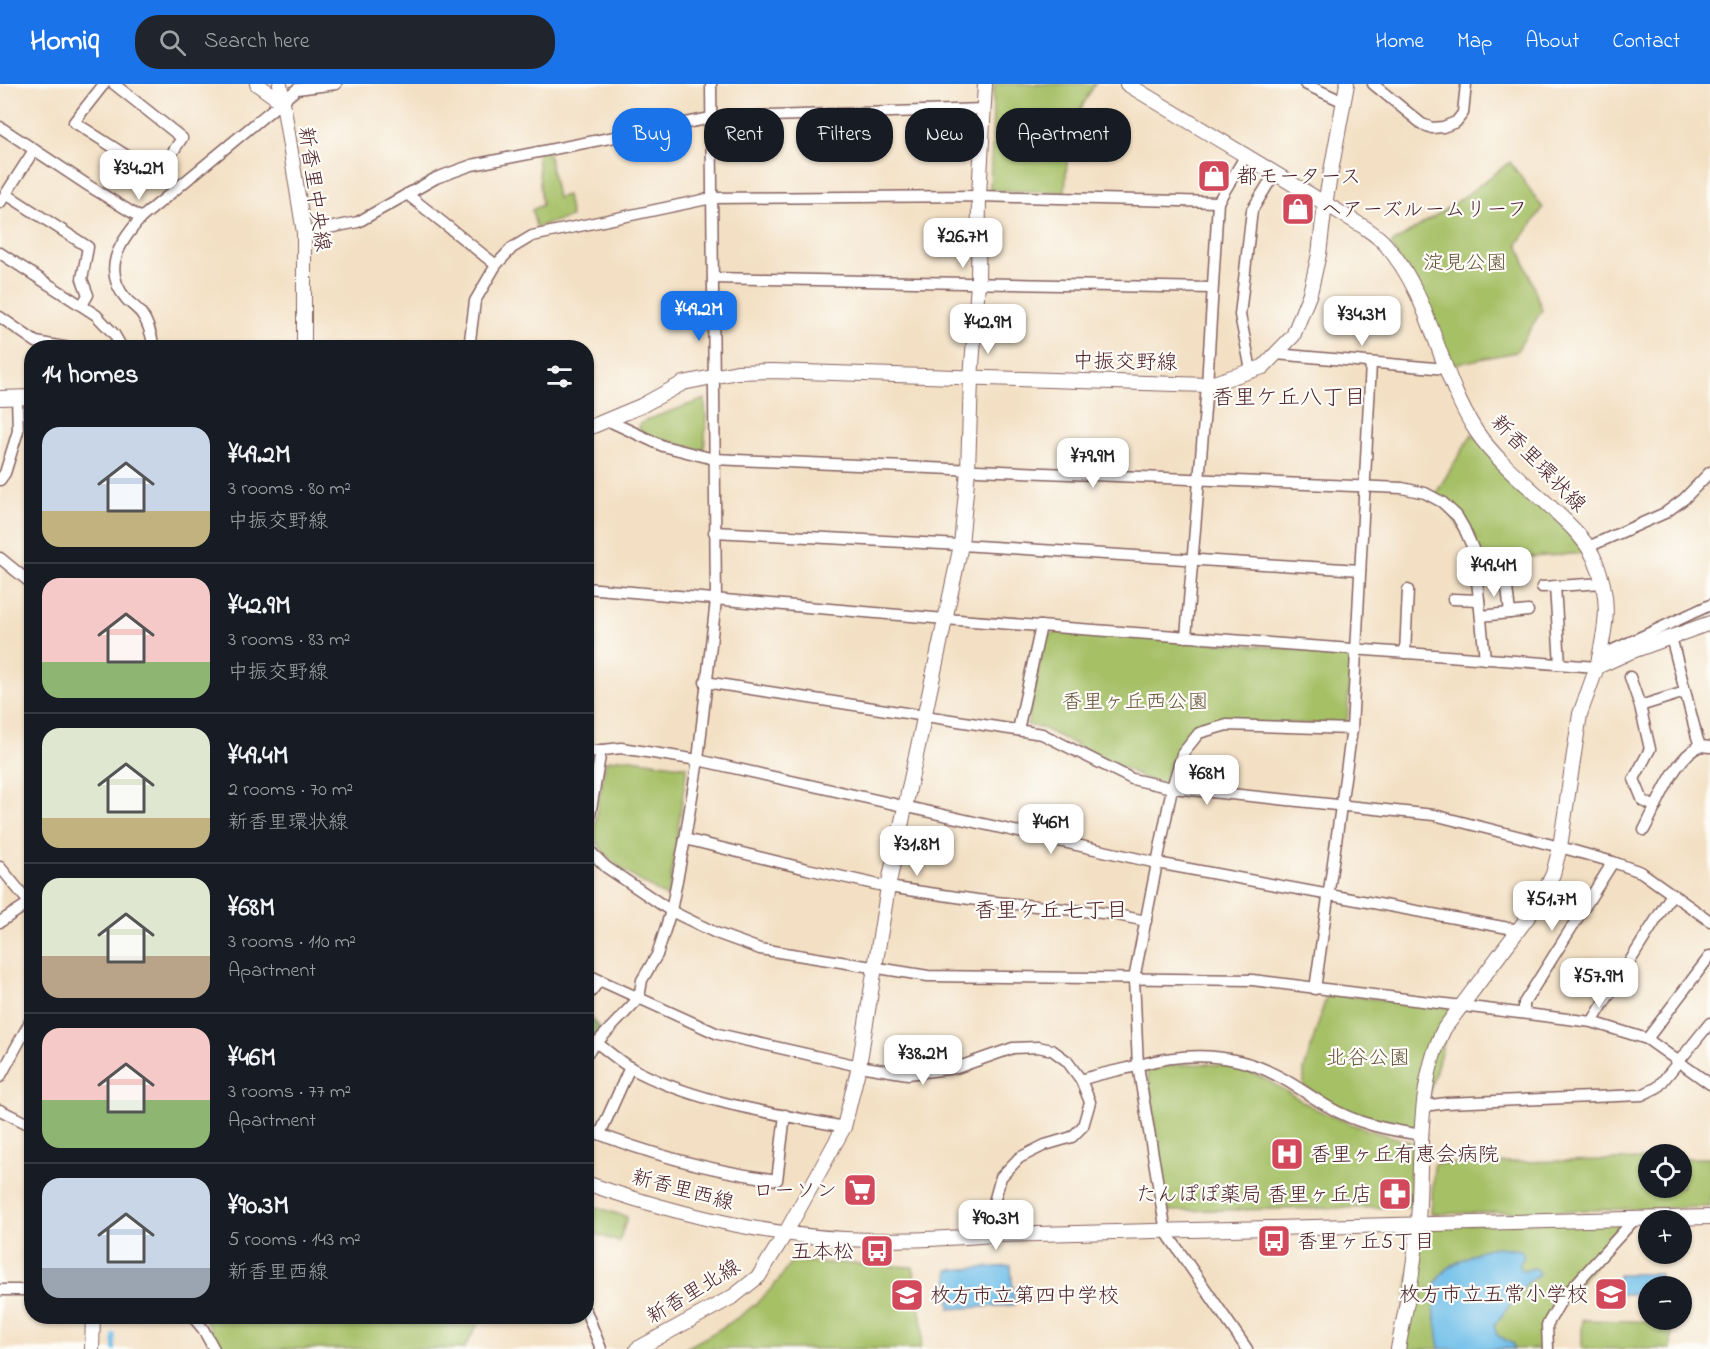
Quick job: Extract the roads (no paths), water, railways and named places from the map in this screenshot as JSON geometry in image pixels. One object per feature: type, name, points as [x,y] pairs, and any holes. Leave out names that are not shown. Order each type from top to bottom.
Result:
[{"type":"street","points":[[104,84],[74,122],[177,188]]},
{"type":"street","points":[[114,84],[182,138],[157,176]]},
{"type":"street","name":"新香里中央線","points":[[257,84],[282,102],[304,232],[304,340]]},
{"type":"street","points":[[280,84],[282,102]]},
{"type":"street","points":[[152,340],[141,313],[126,299],[115,280],[115,257],[125,236],[141,218],[297,89],[336,84]]},
{"type":"street","points":[[711,84],[711,108]]},
{"type":"street","name":"新香里北線","points":[[984,110],[985,84]]},
{"type":"street","name":"新香里環状線","points":[[1127,84],[1364,226],[1384,243],[1407,275],[1462,406],[1477,432],[1500,459],[1567,522],[1588,547],[1603,582],[1607,618],[1598,661],[1580,714],[1560,847],[1553,874],[1540,901],[1461,1004],[1436,1045],[1430,1065],[1424,1106],[1418,1225],[1413,1270],[1398,1349]]},
{"type":"street","points":[[1305,84],[1344,102]]},
{"type":"street","name":"中振交野線","points":[[594,426],[609,421],[683,383],[737,372],[772,371],[1207,385],[1263,367],[1293,336],[1310,293],[1319,254],[1325,204],[1347,84]]},
{"type":"street","points":[[1373,84],[1422,124],[1432,128],[1443,127],[1455,122],[1463,113],[1466,84]]},
{"type":"street","points":[[784,116],[905,112]]},
{"type":"street","points":[[304,232],[358,222],[436,178],[472,165],[704,119]]},
{"type":"street","points":[[0,127],[141,218]]},
{"type":"street","points":[[34,150],[3,199],[88,247],[82,279],[88,295],[82,305]]},
{"type":"street","points":[[1186,637],[1207,385],[1218,202],[1246,155]]},
{"type":"street","points":[[594,1046],[639,998],[642,980],[657,956],[671,911],[698,760],[716,600],[712,162]]},
{"type":"street","name":"新香里北線","points":[[637,1349],[734,1296],[759,1276],[844,1127],[859,1066],[888,887],[961,544],[968,470],[971,379],[978,284],[981,162]]},
{"type":"street","points":[[1251,370],[1240,315],[1252,210],[1275,173]]},
{"type":"street","points":[[407,194],[496,265]]},
{"type":"street","points":[[470,340],[476,301],[496,265],[512,248],[532,236],[712,198],[979,196],[1218,202]]},
{"type":"street","points":[[0,253],[82,305],[102,321],[117,340]]},
{"type":"street","points":[[712,278],[1212,288]]},
{"type":"street","points":[[0,317],[33,340]]},
{"type":"street","points":[[1276,354],[1446,369]]},
{"type":"street","points":[[1315,989],[1352,729],[1371,363]]},
{"type":"street","points":[[0,398],[24,397],[18,431],[5,473],[0,480]]},
{"type":"street","points":[[609,421],[663,446],[714,459],[1402,488],[1425,493],[1442,502],[1456,516],[1474,551],[1485,659]]},
{"type":"street","points":[[1588,547],[1665,513],[1684,499],[1710,472]]},
{"type":"street","points":[[714,531],[961,544],[1360,570]]},
{"type":"street","points":[[0,558],[24,578]]},
{"type":"street","points":[[1506,579],[1510,613]]},
{"type":"street","points":[[1542,587],[1603,582]]},
{"type":"street","points":[[1555,586],[1560,664]]},
{"type":"street","points":[[594,589],[945,620],[1560,664],[1598,661],[1710,623]]},
{"type":"street","points":[[1405,653],[1408,590]]},
{"type":"street","points":[[1452,599],[1479,600]]},
{"type":"street","points":[[1598,661],[1710,605]]},
{"type":"street","points":[[1481,616],[1528,611]]},
{"type":"street","points":[[1018,730],[1041,626]]},
{"type":"street","points":[[1644,830],[1680,761],[1692,750],[1705,746],[1685,692],[1671,637]]},
{"type":"street","points":[[1630,676],[1650,749],[1634,780],[1643,801],[1656,807]]},
{"type":"street","points":[[705,682],[1042,734],[1132,779],[1172,788],[1434,815],[1613,861],[1641,872],[1710,921]]},
{"type":"street","points":[[1640,706],[1685,692]]},
{"type":"street","points":[[1247,1349],[1166,1232],[1138,1066],[1134,979],[1172,788],[1182,754],[1199,733],[1227,725],[1352,729]]},
{"type":"street","points":[[594,751],[621,748],[698,760],[1157,863],[1519,930]]},
{"type":"street","points":[[594,791],[601,750]]},
{"type":"street","points":[[685,839],[888,887],[977,900],[1112,914],[1146,921]]},
{"type":"street","points":[[594,855],[606,867],[671,911],[716,933],[760,949],[928,976],[1252,980],[1461,1004],[1592,1022],[1647,1039],[1710,1084]]},
{"type":"street","points":[[1524,1013],[1524,1003],[1613,861]]},
{"type":"street","points":[[0,867],[24,897]]},
{"type":"street","points":[[1592,1022],[1672,894]]},
{"type":"street","points":[[0,922],[24,908]]},
{"type":"street","points":[[1647,1039],[1710,956]]},
{"type":"street","points":[[594,978],[718,1034],[859,1066],[908,1074],[956,1068],[1013,1048],[1038,1047],[1052,1050],[1067,1061],[1081,1080],[1090,1102],[1083,1126],[1072,1137],[1045,1145],[1019,1158],[1001,1177],[992,1209],[995,1235]]},
{"type":"street","points":[[594,988],[599,981]]},
{"type":"street","points":[[1424,1106],[1446,1103],[1642,1095],[1658,1087],[1710,1023]]},
{"type":"street","points":[[0,1077],[24,1033]]},
{"type":"street","points":[[597,1043],[630,1067],[680,1089],[708,1098],[844,1127]]},
{"type":"street","points":[[1081,1080],[1104,1072],[1153,1061],[1196,1055],[1217,1056],[1243,1061],[1276,1075],[1328,1107],[1357,1121],[1386,1130],[1423,1135]]},
{"type":"street","points":[[600,1134],[630,1067]]},
{"type":"street","points":[[0,1110],[24,1122]]},
{"type":"street","points":[[594,1132],[681,1162],[739,1175],[777,1180],[785,1115]]},
{"type":"street","name":"新香里西線","points":[[594,1186],[731,1224],[785,1234],[846,1239],[917,1240],[995,1235],[1710,1217]]},
{"type":"street","points":[[1548,1349],[1547,1325],[1562,1299],[1634,1220]]},
{"type":"street","points":[[0,1290],[24,1290]]},
{"type":"street","points":[[92,1349],[93,1324]]},
{"type":"street","points":[[198,1324],[214,1349]]},
{"type":"street","points":[[591,1324],[601,1349]]},
{"type":"water","points":[[1497,1247],[1521,1250],[1524,1257],[1519,1264],[1520,1269],[1525,1271],[1533,1268],[1539,1274],[1525,1285],[1494,1326],[1497,1335],[1513,1344],[1514,1349],[1439,1349],[1433,1300],[1438,1280],[1445,1271],[1472,1254]]},
{"type":"water","points":[[1011,1266],[1014,1305],[950,1309],[948,1270]]},
{"type":"water","points":[[1618,1274],[1660,1274],[1660,1276],[1638,1276],[1638,1294],[1618,1294]]},
{"type":"waterway","points":[[114,1335],[114,1349]]},
{"type":"place","name":"都モータース","points":[[1214,176]]},
{"type":"place","name":"ヘアーズルームリーフ","points":[[1298,209]]},
{"type":"place","name":"香里ヶ丘有恵会病院","points":[[1287,1154]]},
{"type":"place","name":"ローソン","points":[[860,1190]]},
{"type":"place","name":"たんぽぽ薬局 香里ヶ丘店","points":[[1395,1194]]},
{"type":"place","name":"香里ヶ丘5丁目","points":[[1274,1241]]},
{"type":"place","name":"五本松","points":[[877,1251]]},
{"type":"place","name":"枚方市立五常小学校","points":[[1611,1294]]},
{"type":"place","name":"枚方市立第四中学校","points":[[907,1295]]},
{"type":"district","name":"香里ケ丘八丁目","points":[[1289,396]]},
{"type":"district","name":"香里ケ丘七丁目","points":[[1051,909]]},
{"type":"park label","name":"淀見公園","points":[[1465,262]]},
{"type":"park label","name":"香里ヶ丘西公園","points":[[1135,701]]},
{"type":"park label","name":"北谷公園","points":[[1368,1057]]}]
